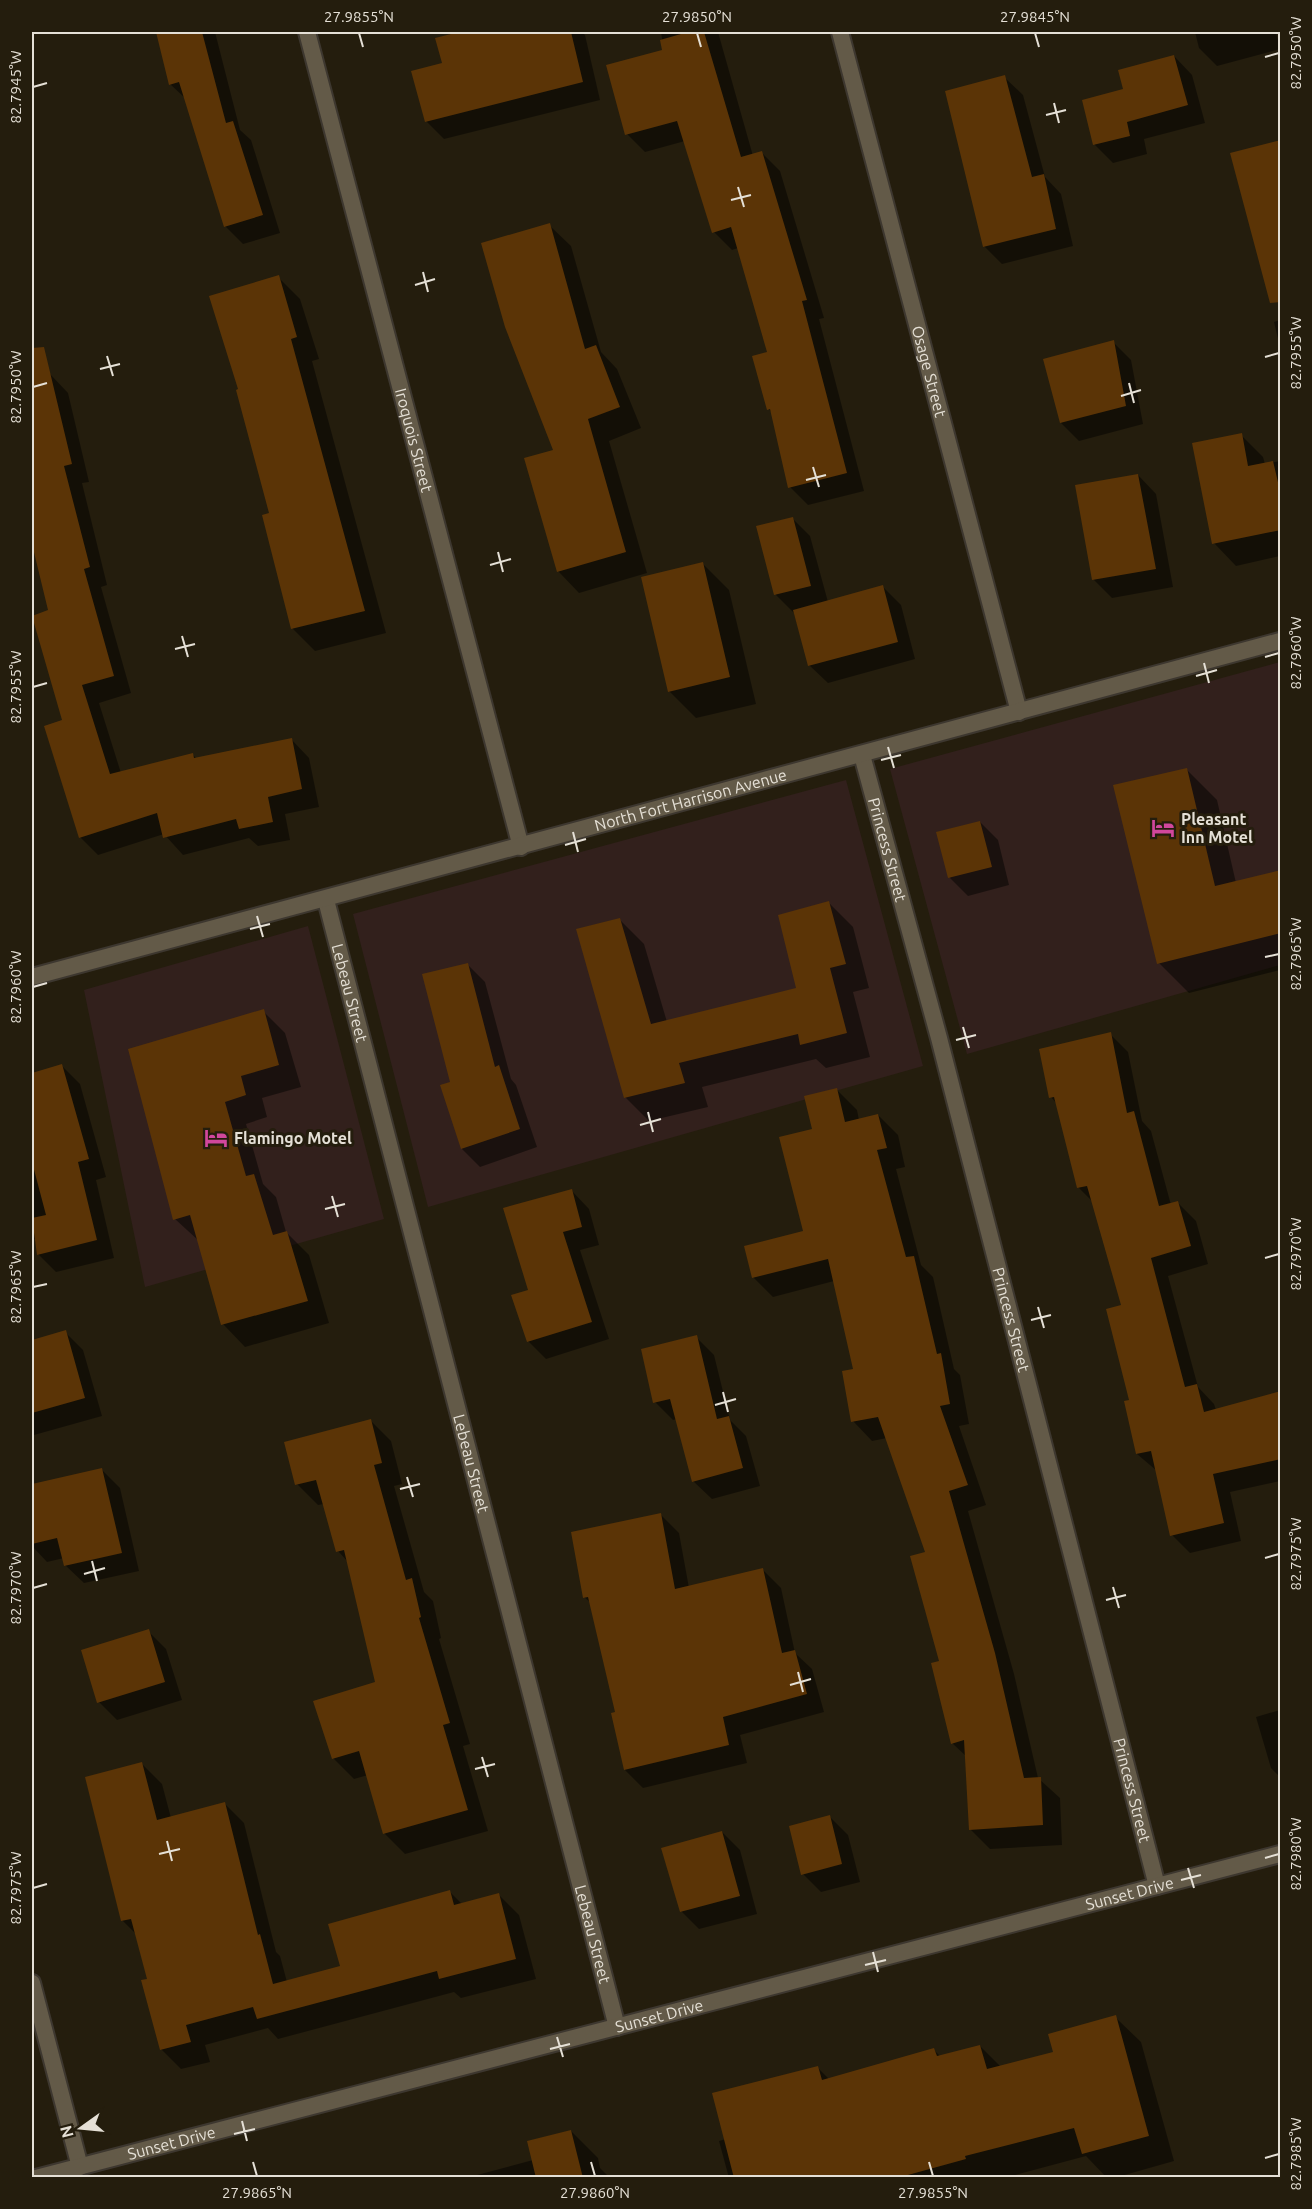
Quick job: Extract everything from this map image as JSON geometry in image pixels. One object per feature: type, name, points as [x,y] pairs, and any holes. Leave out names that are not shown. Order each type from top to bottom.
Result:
[{"type":"street","name":"Iroquois Street","points":[[308,32],[521,847]]},
{"type":"street","name":"Osage Street","points":[[840,32],[1019,712]]},
{"type":"street","name":"North Fort Harrison Avenue","points":[[32,978],[1281,641]]},
{"type":"street","name":"Princess Street","points":[[862,755],[936,1027],[1157,1886]]},
{"type":"street","name":"Lebeau Street","points":[[326,900],[617,2027]]},
{"type":"street","name":"Sunset Drive","points":[[36,2178],[1281,1854]]},
{"type":"street","points":[[32,1983],[80,2167]]},
{"type":"shaded area","points":[[1280,662],[1280,965],[967,1054],[890,769]]},
{"type":"shaded area","points":[[846,780],[923,1066],[428,1207],[353,914]]},
{"type":"shaded area","points":[[308,926],[384,1219],[145,1287],[84,990]]},
{"type":"building","points":[[156,32],[202,32],[226,123],[233,121],[263,215],[224,227],[179,82],[169,85]]},
{"type":"building","points":[[459,32],[571,32],[583,82],[425,122],[411,71],[442,63],[435,38]]},
{"type":"building","points":[[688,32],[704,32],[741,157],[762,151],[807,300],[802,301],[847,473],[788,488],[770,409],[767,410],[752,356],[767,352],[731,227],[712,233],[677,121],[625,135],[606,65],[662,50],[660,40]]},
{"type":"building","points":[[1174,55],[1188,105],[1127,122],[1130,136],[1093,145],[1082,100],[1123,89],[1118,70]]},
{"type":"building","points":[[1005,75],[1032,177],[1044,174],[1056,229],[983,247],[945,91]]},
{"type":"building","points":[[1281,140],[1281,302],[1270,303],[1230,153]]},
{"type":"building","points":[[550,223],[585,349],[596,345],[620,407],[588,419],[626,552],[557,572],[524,458],[553,450],[505,327],[481,243]]},
{"type":"building","points":[[279,275],[297,337],[291,339],[365,611],[291,629],[262,515],[269,513],[236,390],[238,389],[209,296]]},
{"type":"building","points":[[1114,340],[1126,406],[1060,423],[1043,359]]},
{"type":"building","points":[[44,347],[72,464],[64,466],[90,567],[84,569],[114,676],[82,685],[110,774],[193,753],[194,758],[292,738],[302,789],[268,797],[273,822],[239,829],[236,819],[163,838],[157,813],[79,838],[44,726],[62,720],[32,616],[48,610],[32,544],[32,348]]},
{"type":"building","points":[[1242,433],[1248,466],[1273,461],[1281,495],[1281,530],[1212,544],[1192,443]]},
{"type":"building","points":[[1138,474],[1156,569],[1092,580],[1075,485]]},
{"type":"building","points":[[793,517],[811,586],[774,595],[756,526]]},
{"type":"building","points":[[703,562],[730,677],[668,692],[641,577]]},
{"type":"building","points":[[883,585],[898,642],[808,666],[793,610]]},
{"type":"building","name":"Pleasant Inn Motel","points":[[1187,768],[1215,886],[1281,870],[1281,933],[1157,964],[1113,785]]},
{"type":"building","points":[[980,821],[992,867],[948,878],[936,832]]},
{"type":"building","points":[[829,901],[846,964],[830,968],[847,1033],[800,1045],[798,1034],[679,1063],[685,1083],[624,1098],[576,929],[620,918],[651,1024],[796,988],[778,915]]},
{"type":"building","points":[[468,963],[495,1067],[499,1065],[520,1129],[461,1149],[440,1085],[450,1082],[422,974]]},
{"type":"building","points":[[264,1009],[279,1065],[241,1076],[246,1095],[225,1102],[246,1176],[254,1174],[273,1235],[287,1231],[308,1301],[221,1325],[190,1215],[173,1220],[128,1049]]},
{"type":"building","points":[[1111,1032],[1127,1113],[1134,1111],[1159,1206],[1178,1201],[1191,1246],[1151,1258],[1185,1387],[1197,1384],[1204,1412],[1281,1391],[1281,1459],[1213,1474],[1224,1523],[1170,1536],[1151,1451],[1136,1454],[1124,1401],[1129,1400],[1106,1309],[1121,1305],[1087,1186],[1077,1188],[1054,1097],[1049,1098],[1039,1049]]},
{"type":"building","points":[[62,1064],[89,1159],[78,1162],[97,1240],[37,1255],[32,1218],[46,1215],[32,1162],[32,1073]]},
{"type":"building","points":[[837,1088],[845,1122],[878,1114],[887,1148],[877,1150],[906,1257],[914,1256],[937,1354],[941,1353],[950,1404],[940,1406],[968,1485],[949,1491],[995,1653],[1024,1778],[1041,1777],[1043,1825],[969,1830],[964,1740],[951,1744],[931,1663],[939,1661],[910,1556],[925,1552],[878,1417],[851,1422],[842,1371],[853,1369],[828,1259],[752,1278],[744,1246],[803,1231],[779,1137],[812,1129],[804,1096]]},
{"type":"building","points":[[572,1189],[582,1227],[563,1232],[592,1322],[527,1342],[511,1295],[528,1290],[503,1208]]},
{"type":"building","points":[[66,1330],[85,1398],[32,1413],[32,1340]]},
{"type":"building","points":[[697,1335],[717,1419],[729,1416],[743,1468],[692,1482],[670,1399],[653,1403],[641,1349]]},
{"type":"building","points":[[371,1419],[382,1463],[374,1465],[406,1580],[412,1578],[421,1617],[419,1618],[450,1723],[443,1725],[468,1810],[383,1834],[359,1751],[332,1759],[313,1701],[375,1682],[344,1550],[336,1552],[316,1480],[295,1485],[284,1442]]},
{"type":"building","points":[[102,1468],[122,1553],[64,1566],[57,1538],[32,1544],[32,1484]]},
{"type":"building","points":[[661,1513],[675,1589],[763,1568],[782,1653],[795,1650],[807,1694],[723,1717],[729,1745],[624,1770],[611,1713],[615,1712],[588,1597],[583,1598],[571,1532]]},
{"type":"building","points":[[149,1629],[165,1682],[97,1703],[81,1650]]},
{"type":"building","points":[[142,1762],[157,1820],[225,1802],[258,1935],[260,1934],[273,1984],[340,1966],[328,1924],[450,1890],[454,1905],[499,1893],[516,1959],[439,1979],[437,1971],[257,2019],[253,2007],[186,2025],[191,2042],[160,2050],[141,1980],[147,1979],[131,1919],[121,1921],[85,1777]]},
{"type":"building","points":[[830,1815],[842,1864],[801,1875],[789,1826]]},
{"type":"building","points":[[722,1831],[740,1896],[680,1912],[661,1848]]},
{"type":"building","points":[[1116,2015],[1149,2136],[1082,2154],[1074,2128],[965,2156],[966,2159],[897,2178],[734,2178],[712,2093],[818,2066],[822,2080],[934,2048],[937,2056],[980,2045],[987,2069],[1053,2052],[1048,2034]]},
{"type":"building","points":[[571,2130],[583,2178],[536,2178],[527,2141]]},
{"type":"place","name":"Pleasant Inn Motel","points":[[1163,828]]},
{"type":"place","name":"Flamingo Motel","points":[[216,1138]]}]
